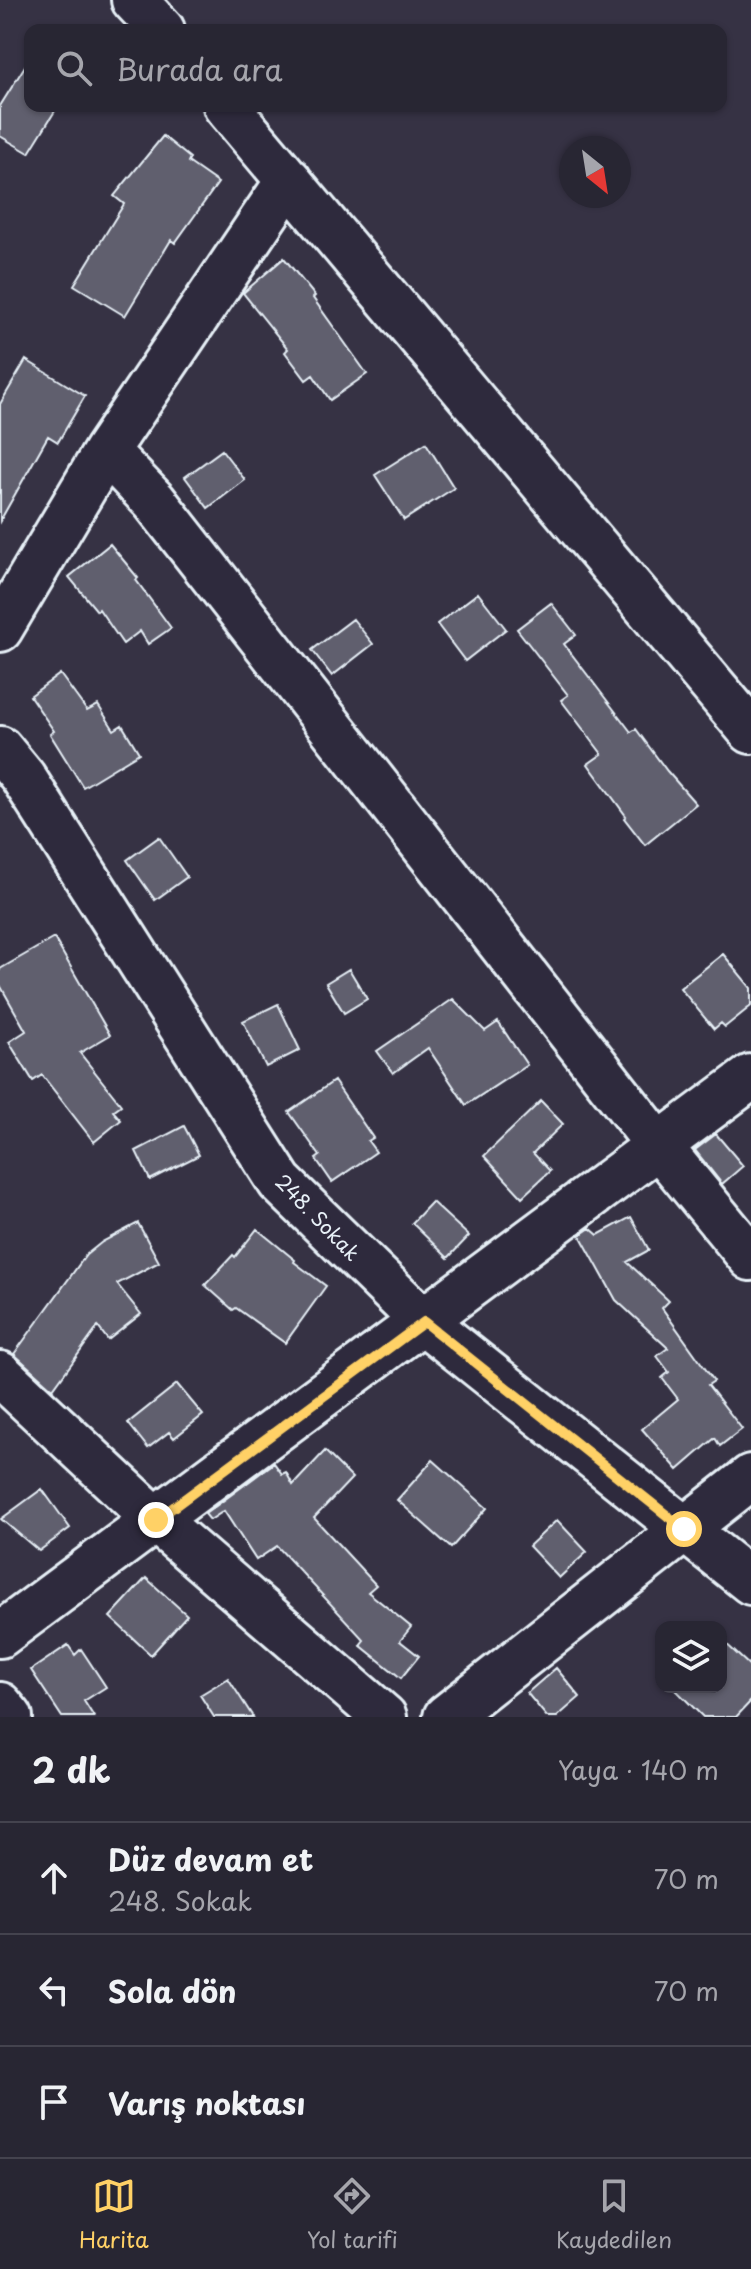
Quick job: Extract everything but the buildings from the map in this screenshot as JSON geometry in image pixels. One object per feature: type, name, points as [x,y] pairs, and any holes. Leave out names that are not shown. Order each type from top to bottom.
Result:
[{"type":"street","points":[[134,0],[156,24]]},
{"type":"street","points":[[231,112],[751,731]]},
{"type":"street","points":[[0,629],[106,451],[289,180]]},
{"type":"street","points":[[106,451],[154,501],[659,1146],[751,1258]]},
{"type":"street","name":"248. Sokak","points":[[0,749],[23,777],[280,1182],[424,1322],[751,1582]]},
{"type":"street","points":[[0,1635],[751,1077]]},
{"type":"street","points":[[0,1374],[156,1520],[384,1717]]},
{"type":"street","points":[[446,1717],[751,1477]]},
{"type":"street","points":[[0,1705],[10,1717]]},
{"type":"route","points":[[156,1520],[424,1322],[684,1529]]}]
